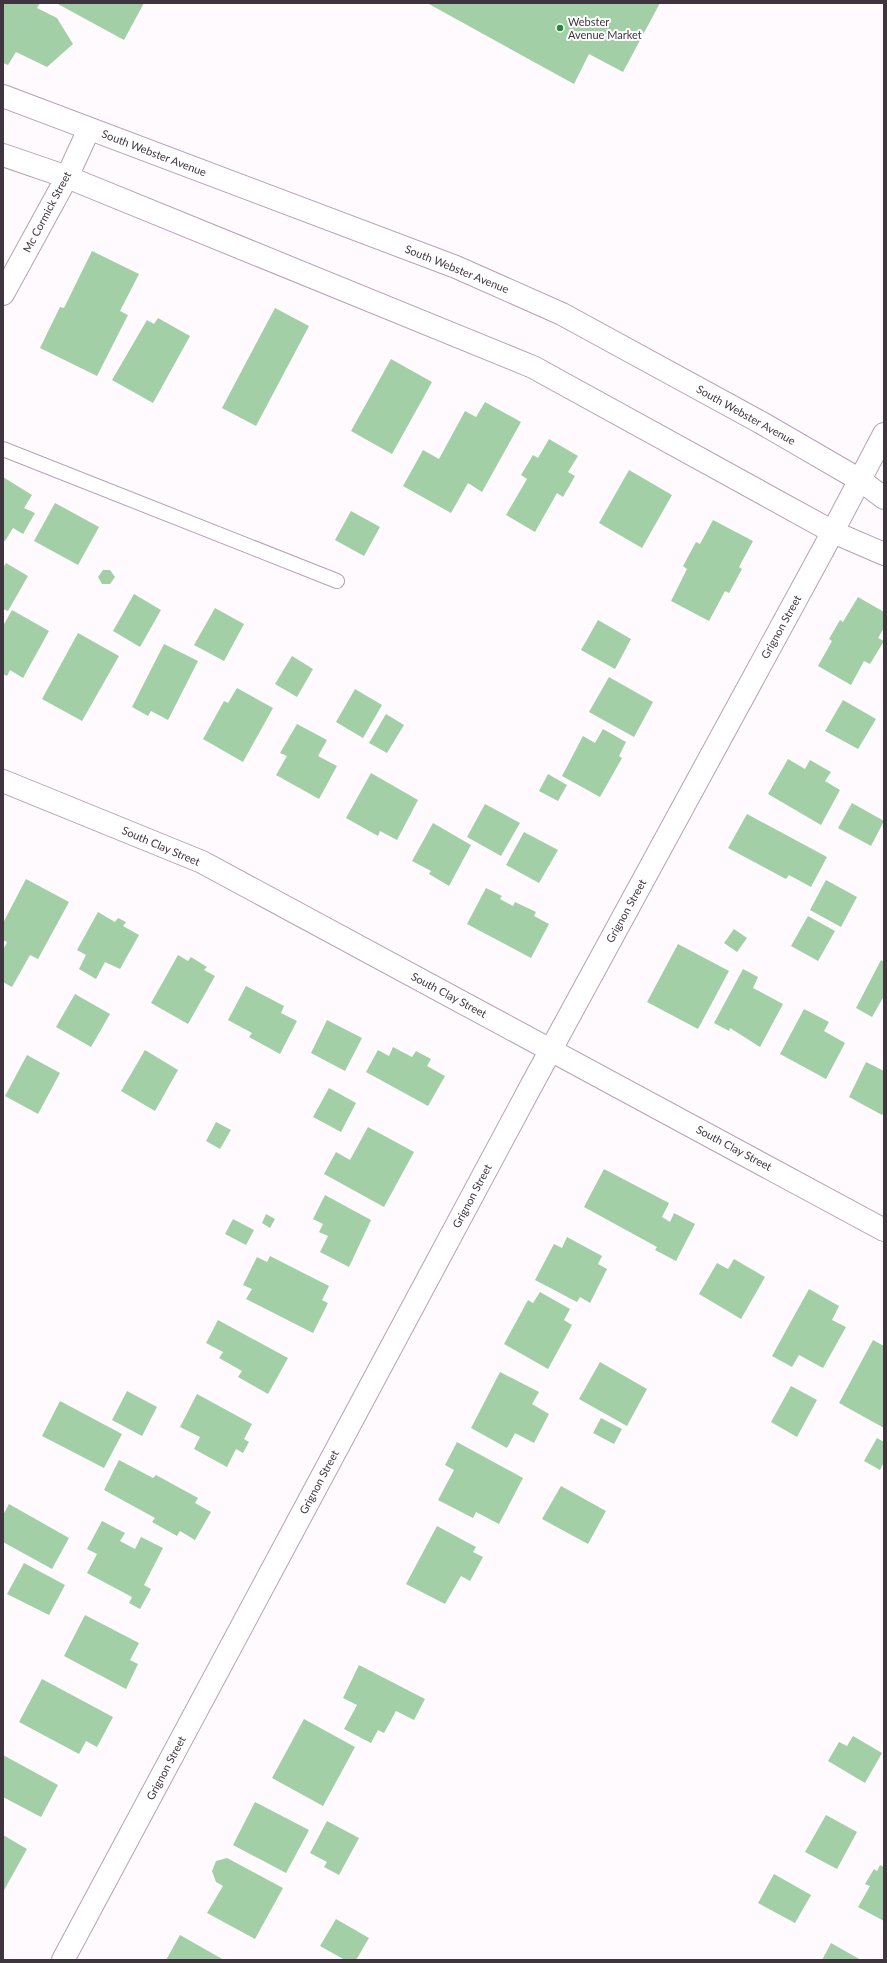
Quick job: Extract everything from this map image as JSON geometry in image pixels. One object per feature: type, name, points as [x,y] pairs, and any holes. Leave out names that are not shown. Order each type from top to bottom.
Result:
[{"type":"street","name":"South Webster Avenue","points":[[3,96],[456,267],[562,314],[760,422],[860,480],[884,498]]},
{"type":"street","name":"Mc Cormick Street","points":[[3,294],[66,177],[89,129]]},
{"type":"street","points":[[3,155],[66,177],[533,367],[833,532],[884,554]]},
{"type":"street","name":"Grignon Street","points":[[63,1960],[551,1049],[833,532],[884,434]]},
{"type":"street","name":"South Clay Street","points":[[3,781],[202,862],[884,1230]]},
{"type":"lane","points":[[3,449],[337,581]]},
{"type":"building","points":[[3,3],[40,3],[37,8],[57,18],[73,44],[47,67],[16,52],[8,65],[3,63]]},
{"type":"building","points":[[56,3],[144,3],[124,40]]},
{"type":"building","name":"Webster Avenue Market","points":[[427,3],[660,3],[623,72],[589,54],[574,84]]},
{"type":"building","points":[[92,251],[139,274],[120,311],[128,315],[97,376],[40,348],[60,307],[64,308]]},
{"type":"building","points":[[275,308],[309,326],[256,426],[222,408]]},
{"type":"building","points":[[158,318],[190,336],[153,403],[112,380],[147,320],[154,324]]},
{"type":"building","points":[[391,359],[432,382],[392,454],[351,431]]},
{"type":"building","points":[[485,402],[521,422],[482,492],[468,483],[451,513],[403,486],[423,450],[439,459],[465,411],[476,417]]},
{"type":"building","points":[[549,439],[578,456],[568,472],[575,476],[563,497],[557,493],[535,532],[506,515],[527,479],[521,475],[533,455],[538,458]]},
{"type":"building","points":[[629,470],[672,495],[642,548],[599,523]]},
{"type":"building","points":[[3,477],[32,495],[24,508],[35,513],[23,534],[13,528],[5,541],[3,540]]},
{"type":"building","points":[[55,503],[99,527],[78,565],[34,541]]},
{"type":"building","points":[[351,511],[380,527],[364,556],[335,540]]},
{"type":"building","points":[[713,520],[753,541],[739,567],[742,569],[729,593],[725,591],[709,621],[671,601],[687,569],[683,566],[696,542],[700,544]]},
{"type":"building","points":[[6,563],[28,576],[8,611],[3,609],[3,568]]},
{"type":"building","points":[[103,570],[110,570],[115,577],[110,584],[102,584],[98,577]]},
{"type":"building","points":[[134,594],[161,610],[140,647],[113,631]]},
{"type":"building","points":[[858,597],[884,612],[884,628],[878,638],[884,641],[870,664],[864,661],[851,685],[818,666],[832,641],[829,639],[840,620],[843,622]]},
{"type":"building","points":[[215,608],[244,624],[224,661],[194,645]]},
{"type":"building","points":[[12,610],[49,631],[23,678],[10,670],[7,676],[3,674],[3,626]]},
{"type":"building","points":[[598,620],[631,639],[615,669],[581,650]]},
{"type":"building","points":[[78,633],[119,656],[82,721],[42,699]]},
{"type":"building","points":[[164,644],[198,661],[168,720],[151,711],[148,716],[132,707]]},
{"type":"building","points":[[292,656],[313,669],[297,697],[275,684]]},
{"type":"building","points":[[609,677],[653,702],[634,737],[589,712]]},
{"type":"building","points":[[237,688],[273,708],[243,762],[203,739],[224,701],[228,703]]},
{"type":"building","points":[[355,689],[382,705],[363,738],[336,722]]},
{"type":"building","points":[[843,700],[876,719],[858,749],[825,731]]},
{"type":"building","points":[[386,714],[404,725],[387,753],[369,743]]},
{"type":"building","points":[[297,724],[327,740],[318,756],[337,766],[319,799],[276,775],[287,756],[280,753]]},
{"type":"building","points":[[603,729],[626,742],[619,756],[622,758],[600,797],[562,776],[583,736],[595,743]]},
{"type":"building","points":[[788,759],[805,769],[810,760],[831,772],[825,781],[840,790],[821,825],[768,794]]},
{"type":"building","points":[[371,773],[418,800],[397,840],[380,831],[378,836],[346,818]]},
{"type":"building","points":[[548,774],[567,785],[558,801],[539,791]]},
{"type":"building","points":[[852,803],[884,821],[871,846],[838,828]]},
{"type":"building","points":[[485,804],[520,823],[501,856],[467,837]]},
{"type":"building","points":[[747,814],[827,857],[811,887],[789,875],[786,879],[728,848]]},
{"type":"building","points":[[433,823],[471,845],[449,886],[429,874],[431,871],[412,861]]},
{"type":"building","points":[[524,832],[558,850],[539,883],[506,865]]},
{"type":"building","points":[[26,879],[69,902],[38,959],[30,955],[12,987],[3,982],[3,950],[7,942],[3,940],[3,923]]},
{"type":"building","points":[[826,880],[857,897],[841,927],[810,910]]},
{"type":"building","points":[[486,888],[502,896],[500,899],[513,906],[515,902],[536,912],[534,916],[549,924],[531,958],[467,924]]},
{"type":"building","points":[[98,912],[115,922],[118,918],[126,922],[123,926],[139,935],[120,969],[105,962],[96,979],[79,969],[86,955],[77,950]]},
{"type":"building","points":[[808,916],[835,931],[818,961],[791,946]]},
{"type":"building","points":[[734,929],[747,938],[737,952],[724,943]]},
{"type":"building","points":[[678,944],[729,971],[698,1029],[647,1002]]},
{"type":"building","points":[[178,955],[188,961],[191,957],[207,967],[204,970],[215,976],[188,1024],[151,1003]]},
{"type":"building","points":[[881,960],[884,962],[884,996],[872,1017],[856,1008]]},
{"type":"building","points":[[743,969],[758,977],[753,988],[783,1004],[760,1047],[730,1028],[729,1031],[714,1023]]},
{"type":"building","points":[[246,986],[284,1006],[281,1013],[297,1021],[280,1054],[249,1037],[252,1033],[228,1020]]},
{"type":"building","points":[[75,994],[110,1014],[91,1047],[56,1027]]},
{"type":"building","points":[[804,1009],[829,1022],[824,1031],[845,1043],[826,1079],[780,1054]]},
{"type":"building","points":[[327,1020],[362,1038],[345,1071],[311,1053]]},
{"type":"building","points":[[393,1047],[412,1057],[416,1051],[431,1059],[427,1066],[445,1076],[428,1106],[366,1072],[378,1050],[389,1056]]},
{"type":"building","points":[[145,1050],[178,1070],[155,1111],[121,1091]]},
{"type":"building","points":[[27,1055],[60,1073],[38,1114],[5,1096]]},
{"type":"building","points":[[866,1062],[884,1071],[884,1112],[882,1115],[849,1097]]},
{"type":"building","points":[[329,1088],[356,1103],[341,1132],[313,1117]]},
{"type":"building","points":[[216,1122],[231,1130],[220,1149],[206,1141]]},
{"type":"building","points":[[368,1127],[414,1152],[384,1207],[324,1174],[336,1152],[350,1160]]},
{"type":"building","points":[[604,1169],[669,1203],[662,1217],[670,1222],[674,1213],[695,1224],[676,1261],[655,1250],[657,1247],[584,1207]]},
{"type":"building","points":[[325,1195],[371,1220],[349,1267],[320,1252],[328,1236],[319,1232],[323,1224],[313,1219]]},
{"type":"building","points":[[266,1214],[275,1219],[270,1228],[262,1223]]},
{"type":"building","points":[[233,1219],[254,1230],[246,1245],[225,1234]]},
{"type":"building","points":[[567,1237],[602,1256],[598,1264],[607,1269],[590,1303],[580,1297],[577,1302],[535,1280],[554,1244],[562,1248]]},
{"type":"building","points":[[270,1256],[329,1286],[322,1300],[328,1303],[313,1333],[246,1299],[252,1289],[243,1285],[257,1257],[267,1262]]},
{"type":"building","points":[[734,1259],[765,1277],[741,1319],[699,1294],[717,1263],[728,1269]]},
{"type":"building","points":[[809,1289],[839,1306],[832,1320],[846,1327],[823,1368],[799,1355],[792,1367],[772,1356]]},
{"type":"building","points":[[540,1292],[570,1309],[564,1320],[572,1325],[548,1369],[504,1344],[528,1300],[533,1303]]},
{"type":"building","points":[[218,1320],[288,1358],[268,1394],[238,1377],[242,1371],[219,1358],[223,1352],[206,1343]]},
{"type":"building","points":[[873,1340],[884,1346],[884,1428],[839,1403]]},
{"type":"building","points":[[600,1362],[647,1389],[627,1426],[579,1399]]},
{"type":"building","points":[[500,1372],[539,1392],[532,1404],[549,1414],[534,1443],[515,1433],[507,1448],[471,1428]]},
{"type":"building","points":[[791,1386],[817,1400],[797,1437],[771,1422]]},
{"type":"building","points":[[127,1391],[157,1407],[142,1436],[112,1420]]},
{"type":"building","points":[[197,1394],[252,1424],[244,1439],[249,1442],[243,1453],[236,1449],[227,1467],[194,1449],[200,1437],[180,1427]]},
{"type":"building","points":[[60,1401],[122,1434],[104,1468],[42,1436]]},
{"type":"building","points":[[601,1418],[622,1429],[614,1444],[593,1433]]},
{"type":"building","points":[[877,1438],[884,1442],[884,1462],[880,1470],[864,1461]]},
{"type":"building","points":[[457,1442],[523,1478],[499,1524],[476,1512],[473,1518],[438,1500],[454,1470],[445,1465]]},
{"type":"building","points":[[119,1460],[153,1478],[156,1475],[198,1498],[195,1503],[211,1512],[195,1540],[180,1531],[177,1536],[152,1522],[155,1518],[104,1490]]},
{"type":"building","points":[[561,1486],[606,1511],[588,1544],[542,1519]]},
{"type":"building","points":[[9,1504],[69,1538],[52,1569],[3,1542],[3,1515]]},
{"type":"building","points":[[102,1521],[125,1533],[120,1541],[135,1549],[141,1537],[163,1548],[144,1585],[151,1589],[140,1609],[129,1603],[132,1597],[87,1573],[97,1554],[87,1549]]},
{"type":"building","points":[[437,1526],[476,1547],[473,1552],[483,1557],[470,1581],[461,1576],[445,1604],[406,1584]]},
{"type":"building","points":[[24,1563],[65,1585],[49,1615],[7,1594]]},
{"type":"building","points":[[85,1615],[139,1643],[130,1660],[138,1664],[126,1689],[64,1656]]},
{"type":"building","points":[[359,1665],[425,1699],[414,1720],[396,1711],[384,1733],[378,1730],[371,1743],[344,1729],[357,1705],[343,1698]]},
{"type":"building","points":[[42,1679],[113,1717],[97,1747],[86,1741],[79,1754],[19,1722]]},
{"type":"building","points":[[304,1719],[355,1747],[323,1806],[272,1778]]},
{"type":"building","points":[[853,1736],[882,1753],[865,1783],[828,1761],[839,1742],[847,1746]]},
{"type":"building","points":[[3,1755],[58,1785],[41,1817],[3,1797]]},
{"type":"building","points":[[255,1802],[309,1830],[286,1873],[233,1845]]},
{"type":"building","points":[[826,1815],[857,1832],[837,1869],[805,1852]]},
{"type":"building","points":[[327,1821],[359,1838],[339,1875],[324,1867],[327,1862],[310,1853]]},
{"type":"building","points":[[3,1835],[27,1849],[3,1892]]},
{"type":"building","points":[[227,1858],[283,1888],[255,1939],[207,1913],[223,1886],[216,1882],[212,1871],[216,1861]]},
{"type":"building","points":[[880,1865],[884,1867],[884,1921],[858,1907],[870,1886],[865,1884],[874,1869],[877,1871]]},
{"type":"building","points":[[774,1874],[811,1895],[795,1923],[758,1903]]},
{"type":"building","points":[[336,1919],[369,1938],[356,1960],[345,1960],[320,1946]]},
{"type":"building","points":[[180,1935],[224,1960],[166,1960]]},
{"type":"building","points":[[831,1943],[861,1960],[822,1960]]},
{"type":"place","name":"Webster Avenue Market","points":[[560,28]]}]
